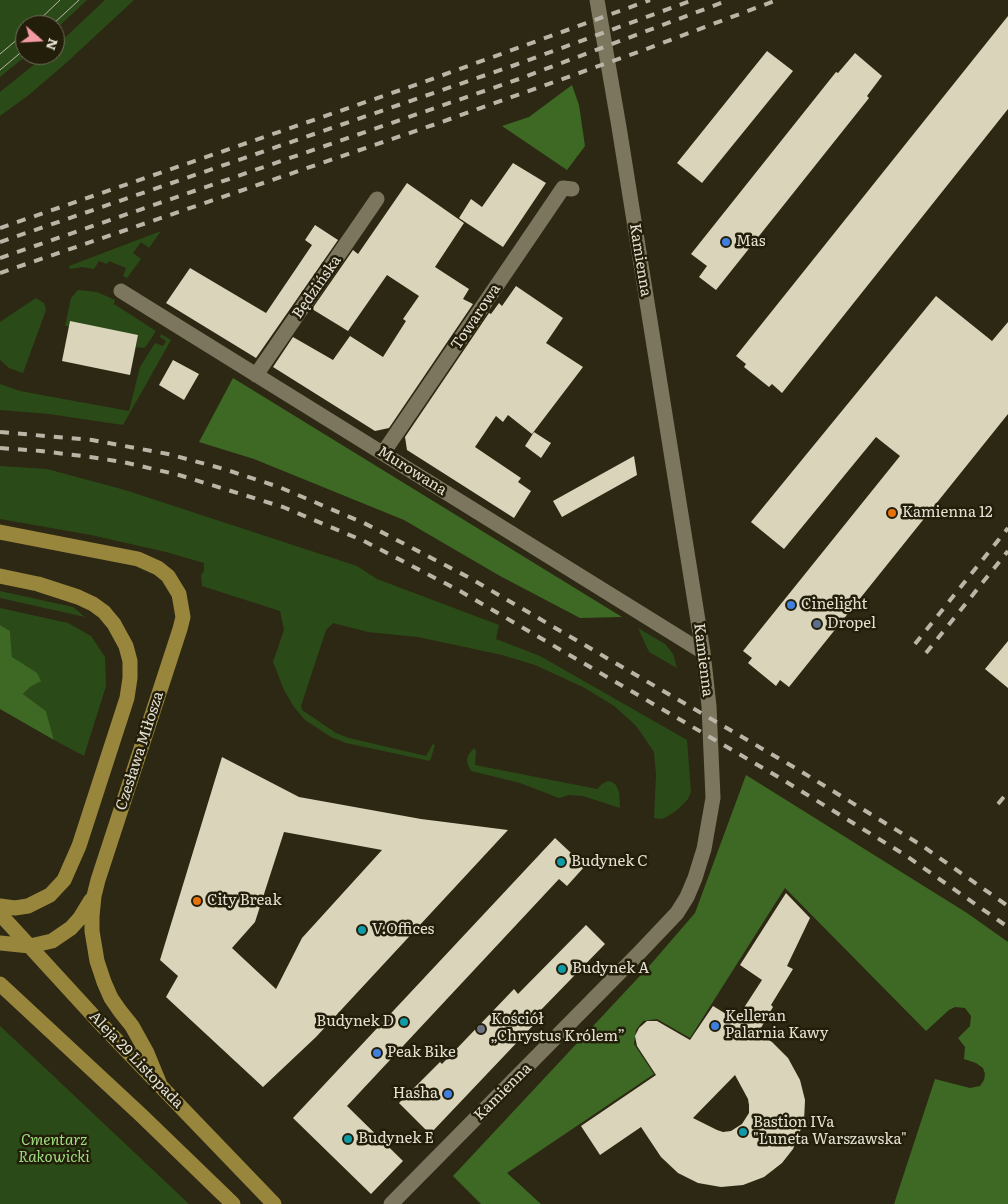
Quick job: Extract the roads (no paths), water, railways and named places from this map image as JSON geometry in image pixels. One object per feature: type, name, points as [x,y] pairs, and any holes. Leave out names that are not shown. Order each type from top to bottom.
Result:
[{"type":"main road","name":"Czesława Miłosza","points":[[0,532],[99,550],[149,563],[168,576],[174,584],[181,604],[183,617],[180,629],[94,896],[92,931],[99,968],[111,998],[132,1026],[147,1053],[161,1087]]},
{"type":"main road","name":"Czesława Miłosza","points":[[0,576],[45,586],[93,604],[104,612],[114,624],[126,646],[130,661],[127,698],[71,867],[64,880],[50,895],[28,906],[15,908],[0,906]]},
{"type":"main road","points":[[0,943],[30,946],[52,941],[67,931],[80,918],[94,896]]},
{"type":"main road","name":"Aleja 29 Listopada","points":[[0,914],[99,1022],[274,1204]]},
{"type":"main road","points":[[0,984],[141,1115],[233,1204]]},
{"type":"street","name":"Kamienna","points":[[391,1204],[662,930],[677,912],[687,897],[695,878],[704,849],[713,798],[709,706],[703,652],[621,137],[597,0]]},
{"type":"street","name":"Towarowa","points":[[383,453],[563,188],[572,189]]},
{"type":"street","name":"Będzińska","points":[[256,375],[377,199]]},
{"type":"street","name":"Murowana","points":[[120,291],[703,652]]},
{"type":"tram line","points":[[44,15],[60,0]]},
{"type":"tram line","points":[[63,15],[79,0]]},
{"type":"tram line","points":[[0,54],[15,41]]},
{"type":"tram line","points":[[0,70],[15,57]]},
{"type":"railway","points":[[0,228],[421,83],[650,0]]},
{"type":"railway","points":[[0,242],[515,65],[693,0]]},
{"type":"railway","points":[[0,258],[519,79],[729,0]]},
{"type":"railway","points":[[0,273],[433,125],[777,0]]},
{"type":"railway","points":[[0,432],[92,440],[168,454],[224,469],[279,487],[364,523],[468,577],[797,769],[921,845],[1008,906]]},
{"type":"railway","points":[[0,448],[90,457],[123,462],[179,475],[283,507],[364,541],[460,591],[780,778],[905,855],[1008,927]]},
{"type":"railway","points":[[915,644],[1008,528]]},
{"type":"railway","points":[[926,653],[1008,551]]},
{"type":"railway","points":[[998,804],[1008,792]]},
{"type":"place","name":"Mas","points":[[726,242]]},
{"type":"place","name":"Kamienna 12","points":[[892,513]]},
{"type":"place","name":"Cinelight","points":[[791,605]]},
{"type":"place","name":"Dropel","points":[[817,624]]},
{"type":"place","name":"Budynek C","points":[[561,862]]},
{"type":"place","name":"City Break","points":[[197,901]]},
{"type":"place","name":"V.Offices","points":[[362,930]]},
{"type":"place","name":"Budynek A","points":[[562,969]]},
{"type":"place","name":"Budynek D","points":[[404,1022]]},
{"type":"place","name":"Kelleran Palarnia Kawy","points":[[715,1026]]},
{"type":"place","name":"Kościół „Chrystus Królem”","points":[[481,1029]]},
{"type":"place","name":"Peak Bike","points":[[377,1053]]},
{"type":"place","name":"Hasha","points":[[448,1094]]},
{"type":"place","name":"Bastion IVa \"Luneta Warszawska\"","points":[[743,1132]]},
{"type":"place","name":"Budynek E","points":[[348,1139]]},
{"type":"park label","name":"Cmentarz Rakowicki","points":[[54,1150]]}]
